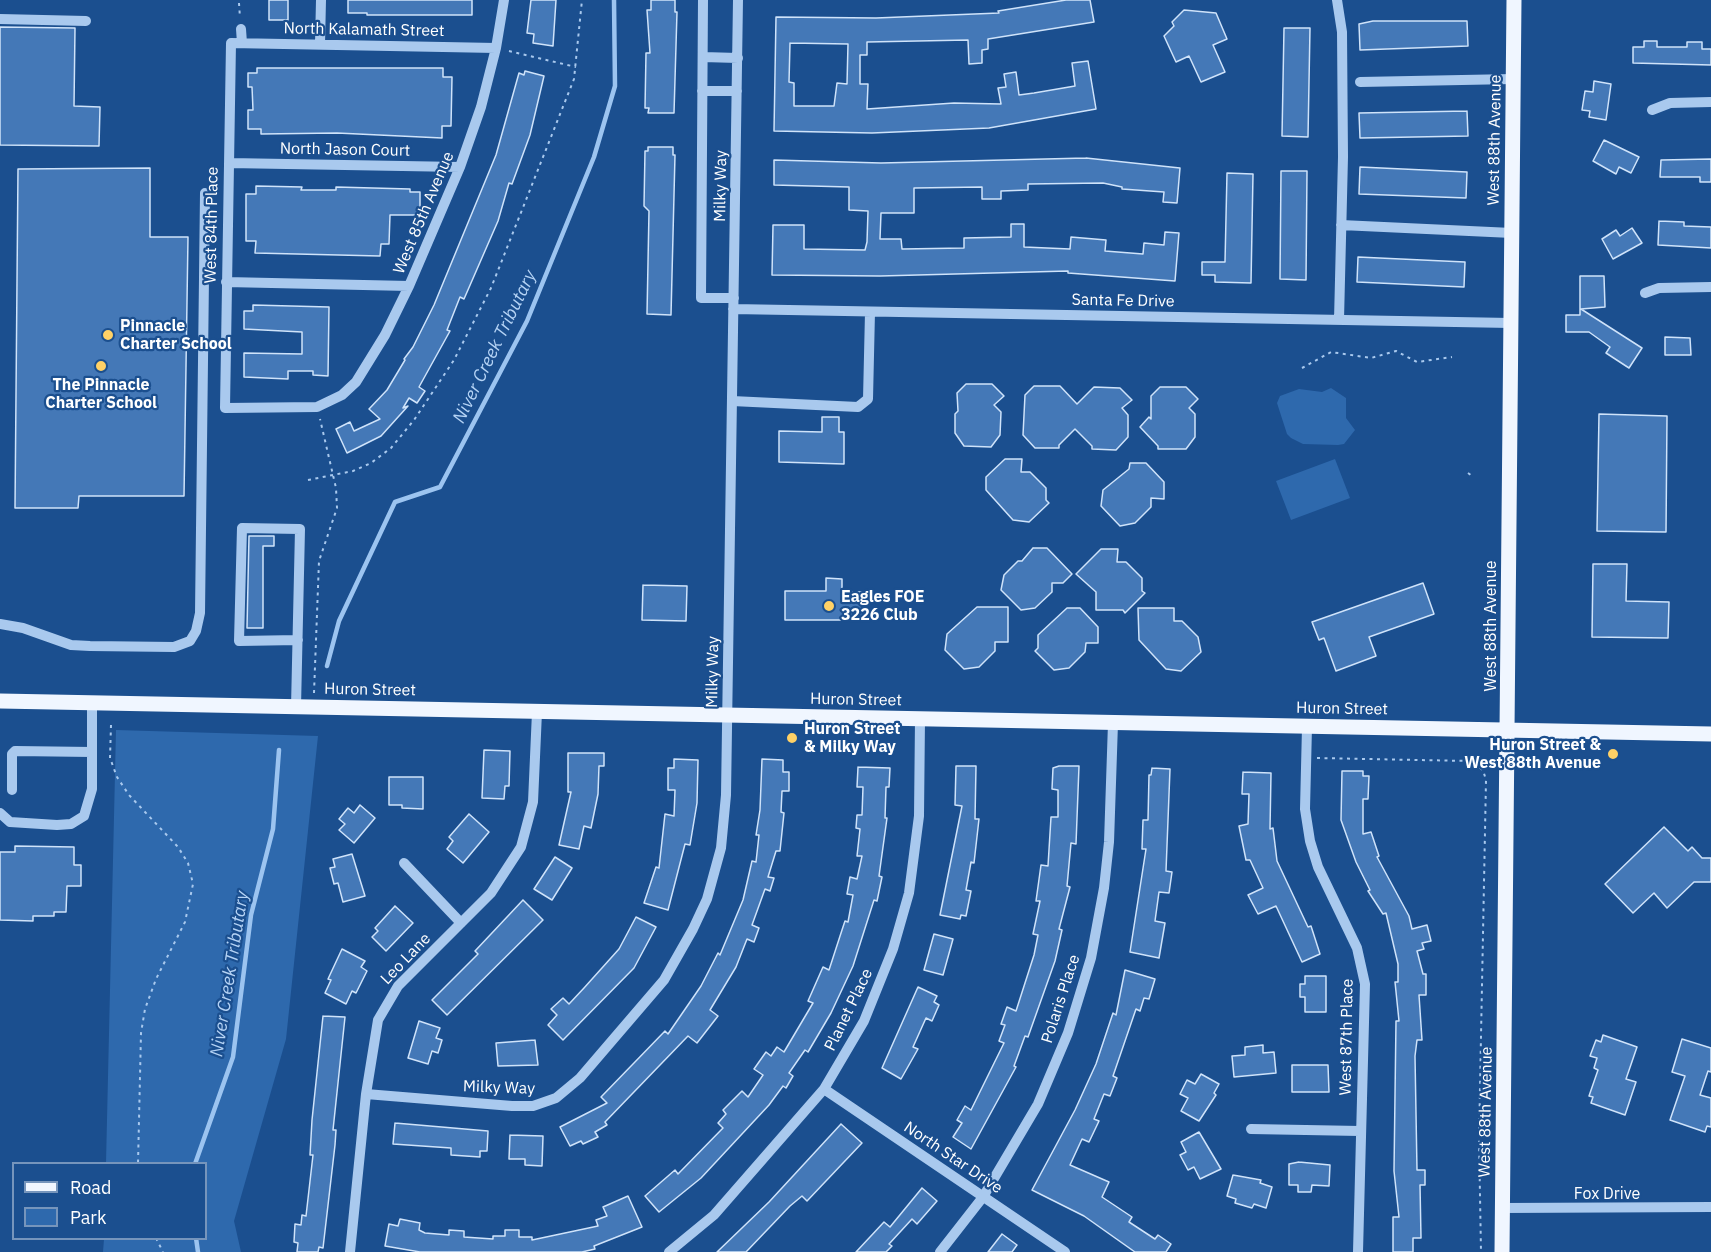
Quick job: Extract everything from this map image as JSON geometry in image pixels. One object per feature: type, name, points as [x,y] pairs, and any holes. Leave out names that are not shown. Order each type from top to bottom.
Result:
[{"type":"main road","name":"West 88th Avenue","points":[[1502,1252],[1514,0]]},
{"type":"main road","name":"Huron Street","points":[[0,701],[1711,734]]},
{"type":"street","points":[[320,44],[321,0]]},
{"type":"street","name":"West 85th Avenue","points":[[317,407],[342,395],[356,382],[385,336],[409,286],[460,167],[481,107],[496,48],[504,0]]},
{"type":"street","points":[[703,0],[702,91],[737,91]]},
{"type":"street","name":"Milky Way","points":[[366,1094],[512,1107],[533,1106],[556,1098],[580,1078],[664,980],[707,899],[721,848],[726,795],[738,0]]},
{"type":"street","points":[[1336,0],[1342,32],[1339,320]]},
{"type":"street","points":[[0,19],[86,21]]},
{"type":"street","name":"West 84th Place","points":[[241,29],[237,43],[229,163],[225,408],[317,407]]},
{"type":"street","name":"North Kalamath Street","points":[[237,43],[496,48]]},
{"type":"street","points":[[703,57],[738,58]]},
{"type":"street","points":[[1360,82],[1514,79]]},
{"type":"street","name":"Santa Fe Drive","points":[[702,91],[700,298],[734,304],[870,312],[1511,323]]},
{"type":"street","points":[[1652,110],[1670,103],[1711,102]]},
{"type":"street","name":"North Jason Court","points":[[229,163],[460,167]]},
{"type":"street","points":[[0,624],[23,628],[71,645],[90,646],[174,647],[190,641],[196,631],[200,613],[205,193]]},
{"type":"street","points":[[1341,225],[1512,233]]},
{"type":"street","points":[[226,282],[409,286]]},
{"type":"street","points":[[1645,293],[1659,288],[1711,287]]},
{"type":"street","points":[[732,401],[858,407],[868,399],[870,312]]},
{"type":"street","points":[[296,707],[300,529],[242,528],[239,641],[297,640]]},
{"type":"street","points":[[0,813],[10,822],[71,824],[84,816],[90,804],[92,789],[92,703]]},
{"type":"street","name":"Leo Lane","points":[[350,1252],[366,1094],[372,1049],[381,1013],[399,986],[491,893],[512,864],[524,840],[533,802],[537,712]]},
{"type":"street","name":"Planet Place","points":[[669,1252],[714,1215],[824,1089],[864,1021],[879,988],[909,893],[919,816],[921,719]]},
{"type":"street","name":"Polaris Place","points":[[940,1252],[983,1197],[1046,1086],[1068,1033],[1091,958],[1104,888],[1109,842],[1113,723]]},
{"type":"street","name":"West 87th Place","points":[[1307,727],[1305,809],[1310,841],[1318,867],[1357,948],[1365,984],[1358,1252]]},
{"type":"street","points":[[12,790],[12,754],[15,751],[92,752]]},
{"type":"street","points":[[404,863],[461,923]]},
{"type":"street","name":"North Star Drive","points":[[824,1089],[1065,1252]]},
{"type":"street","points":[[1251,1129],[1360,1131]]},
{"type":"street","name":"Fox Drive","points":[[1503,1208],[1711,1207]]},
{"type":"path","points":[[308,480],[334,476],[371,463],[391,448],[414,420],[454,360],[491,288],[568,95],[576,67],[582,0]]},
{"type":"path","points":[[496,48],[576,67]]},
{"type":"path","points":[[1302,368],[1331,352],[1371,358],[1396,351],[1416,362],[1452,357]]},
{"type":"path","points":[[313,707],[317,574],[319,561],[337,508],[334,476],[317,407]]},
{"type":"path","points":[[1468,473],[1472,476]]},
{"type":"path","points":[[111,725],[110,758],[117,777],[129,795],[178,847],[188,863],[193,884],[185,922],[156,979],[145,1008],[141,1033],[138,1162]]},
{"type":"path","points":[[1306,758],[1469,761],[1483,770],[1486,792],[1479,1139],[1481,1252]]},
{"type":"green space","points":[[1331,388],[1346,398],[1346,418],[1355,430],[1344,444],[1303,444],[1291,438],[1287,434],[1277,403],[1280,396],[1299,389],[1322,392]]},
{"type":"green space","points":[[1335,459],[1350,498],[1291,520],[1276,481]]},
{"type":"green space","points":[[116,730],[318,736],[286,1039],[234,1221],[241,1252],[103,1252],[104,1240],[207,1240],[207,1162],[106,1162]]},
{"type":"building","points":[[269,0],[288,0],[288,20],[269,20]]},
{"type":"building","points":[[348,0],[472,0],[472,15],[348,13]]},
{"type":"building","points":[[531,0],[556,0],[553,46],[533,43],[534,34],[527,33]]},
{"type":"building","points":[[651,0],[675,0],[675,12],[677,12],[674,113],[648,113],[649,108],[645,108],[646,53],[650,53],[647,10],[651,10]]},
{"type":"building","points":[[1066,0],[1090,0],[1094,22],[988,39],[988,49],[982,50],[982,63],[969,64],[968,40],[867,42],[867,55],[860,55],[860,84],[868,84],[867,109],[954,103],[1001,104],[998,88],[1006,87],[1004,74],[1016,72],[1019,95],[1034,93],[1075,86],[1072,63],[1088,61],[1096,109],[989,128],[872,133],[774,131],[776,17],[876,18],[999,13],[998,11]],"holes":[[[790,43],[848,44],[847,84],[837,83],[834,106],[794,106],[794,83],[789,82]]]},
{"type":"building","points":[[1184,10],[1216,13],[1227,39],[1213,45],[1225,72],[1201,82],[1189,56],[1176,62],[1164,36],[1174,26],[1172,22]]},
{"type":"building","points":[[1373,21],[1467,21],[1468,46],[1360,50],[1359,24]]},
{"type":"building","points":[[0,27],[75,28],[74,106],[100,107],[99,146],[0,145]]},
{"type":"building","points":[[1284,28],[1310,28],[1308,137],[1282,136]]},
{"type":"building","points":[[1644,41],[1657,41],[1657,47],[1687,47],[1687,42],[1702,42],[1702,49],[1711,49],[1711,65],[1633,63],[1633,47],[1644,47]]},
{"type":"building","points":[[257,68],[443,68],[443,77],[452,77],[451,126],[442,126],[442,138],[337,133],[261,134],[261,129],[248,129],[248,110],[253,110],[252,87],[248,87],[248,73],[257,73]]},
{"type":"building","points":[[525,71],[544,76],[530,135],[512,184],[509,183],[498,221],[464,299],[460,297],[447,330],[450,331],[419,387],[425,391],[417,403],[409,398],[403,408],[408,406],[381,436],[347,453],[336,429],[350,422],[354,431],[380,419],[369,409],[387,390],[413,347],[434,305],[496,155],[519,73],[524,75]]},
{"type":"building","points":[[1594,81],[1611,84],[1606,120],[1589,117],[1590,111],[1582,110],[1585,91],[1593,92]]},
{"type":"building","points":[[1467,111],[1468,136],[1360,138],[1359,113]]},
{"type":"building","points":[[1604,140],[1639,157],[1631,173],[1619,167],[1616,174],[1593,161]]},
{"type":"building","points":[[648,147],[673,147],[673,155],[675,155],[671,315],[647,314],[649,211],[644,206],[645,151],[648,151]]},
{"type":"building","points":[[1086,158],[1180,168],[1177,203],[1163,202],[1164,192],[1122,189],[1122,187],[1103,183],[1028,184],[1028,190],[1001,191],[1001,199],[982,199],[982,187],[914,188],[914,213],[881,213],[880,239],[901,239],[902,249],[964,248],[964,238],[1011,237],[1011,224],[1024,224],[1024,247],[1070,249],[1071,237],[1106,240],[1105,251],[1143,254],[1144,243],[1164,245],[1165,232],[1179,233],[1175,281],[1068,273],[1068,271],[880,276],[772,275],[773,225],[804,225],[804,249],[865,250],[868,211],[849,210],[849,187],[774,185],[774,160],[881,163]]},
{"type":"building","points":[[1711,159],[1711,182],[1700,182],[1700,177],[1660,177],[1661,160]]},
{"type":"building","points":[[1360,167],[1467,172],[1466,198],[1359,194]]},
{"type":"building","name":"The Pinnacle Charter School","points":[[150,168],[150,237],[188,237],[184,496],[79,496],[78,508],[15,508],[18,169]]},
{"type":"building","points":[[1281,171],[1307,171],[1306,280],[1280,279]]},
{"type":"building","points":[[1227,173],[1253,174],[1251,283],[1215,282],[1215,275],[1202,275],[1202,262],[1225,262]]},
{"type":"building","points":[[256,186],[302,187],[301,190],[336,190],[336,187],[410,189],[410,192],[420,192],[420,215],[390,215],[389,244],[381,244],[380,256],[255,253],[256,241],[246,241],[246,194],[256,194]]},
{"type":"building","points":[[1659,221],[1684,222],[1684,226],[1711,227],[1711,248],[1658,245]]},
{"type":"building","points":[[1632,228],[1642,243],[1613,259],[1602,239],[1616,230],[1620,236]]},
{"type":"building","points":[[1358,257],[1465,262],[1464,287],[1357,282]]},
{"type":"building","points":[[1580,276],[1604,276],[1605,307],[1581,309],[1642,348],[1629,368],[1606,353],[1610,347],[1589,332],[1566,332],[1566,315],[1580,315]]},
{"type":"building","points":[[253,305],[329,307],[328,376],[313,375],[313,371],[288,371],[288,379],[244,377],[244,353],[302,354],[302,332],[244,329],[244,311],[253,311]]},
{"type":"building","points":[[1665,337],[1690,338],[1691,355],[1665,355]]},
{"type":"building","points":[[966,384],[992,384],[1004,396],[994,405],[1001,412],[1000,435],[991,447],[964,446],[955,433],[955,414],[958,411],[957,393]]},
{"type":"building","points":[[1034,386],[1060,386],[1077,404],[1094,387],[1120,388],[1132,400],[1122,408],[1128,415],[1128,437],[1116,450],[1092,449],[1092,446],[1075,429],[1059,445],[1059,448],[1035,448],[1023,435],[1025,395]]},
{"type":"building","points":[[1160,387],[1186,387],[1198,399],[1189,408],[1195,414],[1195,437],[1186,449],[1158,449],[1158,446],[1140,427],[1149,417],[1151,419],[1151,396]]},
{"type":"building","points":[[1599,414],[1667,416],[1666,532],[1597,531]]},
{"type":"building","points":[[822,417],[839,417],[839,432],[844,432],[844,464],[779,462],[779,431],[822,432]]},
{"type":"building","points":[[1005,459],[1022,459],[1021,472],[1030,472],[1046,488],[1046,500],[1049,503],[1029,522],[1013,520],[986,490],[986,477]]},
{"type":"building","points":[[1130,463],[1146,463],[1164,482],[1164,499],[1151,498],[1151,507],[1135,523],[1120,526],[1101,506],[1103,490],[1129,469]]},
{"type":"building","points":[[249,536],[274,536],[274,546],[263,546],[263,628],[247,628]]},
{"type":"building","points":[[1033,548],[1047,548],[1072,574],[1063,583],[1052,583],[1052,592],[1035,608],[1021,610],[1001,590],[1004,575],[1018,561],[1022,561]]},
{"type":"building","points":[[1101,549],[1118,549],[1117,562],[1126,562],[1142,578],[1142,591],[1145,593],[1125,613],[1123,610],[1096,610],[1096,592],[1076,574]]},
{"type":"building","points":[[1593,564],[1627,564],[1626,601],[1669,602],[1668,638],[1592,637]]},
{"type":"building","points":[[826,578],[842,579],[842,592],[866,592],[866,620],[785,620],[785,591],[826,591]]},
{"type":"building","points":[[1423,583],[1434,614],[1369,637],[1376,656],[1336,671],[1324,638],[1319,640],[1312,622]]},
{"type":"building","points":[[643,585],[687,586],[686,621],[642,620]]},
{"type":"building","points":[[977,607],[1008,607],[1008,642],[995,642],[995,651],[979,667],[964,669],[945,650],[947,634]]},
{"type":"building","points":[[1067,608],[1080,608],[1098,627],[1098,643],[1086,643],[1085,652],[1069,668],[1054,670],[1035,651],[1038,648],[1038,635]]},
{"type":"building","points":[[1138,608],[1174,608],[1174,621],[1182,621],[1198,637],[1201,652],[1181,671],[1166,669],[1139,640]]},
{"type":"building","points":[[484,750],[510,751],[509,786],[505,786],[504,799],[482,798]]},
{"type":"building","points":[[568,753],[604,753],[604,766],[599,766],[598,794],[591,828],[584,826],[579,849],[559,845],[571,792],[568,792]]},
{"type":"building","points":[[674,759],[698,760],[697,803],[690,845],[685,844],[668,910],[644,903],[656,867],[659,868],[665,814],[674,816],[675,790],[668,790],[668,768],[674,768]]},
{"type":"building","points":[[762,759],[783,760],[783,772],[789,772],[789,791],[782,791],[781,812],[784,813],[780,851],[776,851],[768,877],[774,878],[770,891],[765,889],[752,925],[759,928],[754,942],[747,939],[736,967],[710,1010],[718,1016],[697,1043],[688,1036],[605,1122],[607,1125],[595,1132],[598,1137],[583,1144],[581,1141],[570,1146],[560,1127],[607,1103],[601,1097],[665,1031],[668,1034],[701,986],[718,953],[720,955],[743,900],[752,861],[756,862]]},
{"type":"building","points":[[956,766],[976,766],[975,819],[979,819],[974,863],[971,862],[966,890],[971,891],[966,916],[961,915],[960,919],[940,915],[962,806],[955,805]]},
{"type":"building","points":[[1079,766],[1076,844],[1071,843],[1067,886],[1070,887],[1059,929],[1062,930],[1055,961],[1028,1037],[1025,1036],[1014,1066],[1016,1067],[971,1149],[953,1137],[962,1123],[957,1120],[965,1106],[971,1110],[1004,1043],[999,1041],[1005,1025],[1001,1024],[1007,1007],[1016,1011],[1034,955],[1038,935],[1033,934],[1040,901],[1036,901],[1041,865],[1048,866],[1051,817],[1058,817],[1058,790],[1052,789],[1053,768]]},
{"type":"building","points":[[858,767],[890,768],[889,787],[886,787],[885,818],[887,818],[879,876],[882,877],[877,901],[874,900],[853,966],[831,1013],[808,1052],[805,1050],[789,1073],[793,1076],[786,1088],[783,1086],[769,1105],[701,1178],[659,1212],[645,1196],[675,1170],[678,1174],[723,1128],[718,1123],[726,1114],[723,1110],[742,1091],[748,1097],[763,1075],[754,1069],[766,1052],[771,1056],[777,1047],[784,1052],[813,1003],[808,1001],[823,967],[829,970],[845,921],[848,922],[853,895],[847,894],[850,877],[857,879],[862,856],[857,856],[860,829],[856,828],[857,815],[862,815],[863,787],[857,787]]},
{"type":"building","points":[[1152,768],[1170,769],[1166,871],[1172,872],[1169,893],[1159,892],[1155,921],[1165,923],[1159,958],[1130,952],[1146,849],[1142,849],[1143,820],[1148,820],[1149,775],[1151,775]]},
{"type":"building","points":[[1342,771],[1363,771],[1363,776],[1369,776],[1368,799],[1363,799],[1363,834],[1371,832],[1379,856],[1377,857],[1409,916],[1412,929],[1427,925],[1431,941],[1422,943],[1424,949],[1417,951],[1423,974],[1426,974],[1426,995],[1419,995],[1422,1040],[1417,1040],[1415,1056],[1417,1170],[1425,1170],[1425,1185],[1420,1185],[1421,1238],[1413,1238],[1413,1252],[1393,1252],[1393,1217],[1399,1217],[1394,1171],[1396,1021],[1399,1021],[1395,982],[1398,982],[1398,964],[1386,913],[1383,914],[1368,891],[1370,890],[1356,862],[1341,820]]},
{"type":"building","points":[[1243,772],[1271,773],[1270,829],[1273,828],[1277,861],[1308,927],[1311,926],[1320,954],[1302,962],[1276,906],[1258,914],[1248,895],[1263,888],[1250,860],[1246,860],[1239,826],[1248,824],[1249,794],[1242,794]]},
{"type":"building","points":[[389,777],[423,777],[423,809],[389,805]]},
{"type":"building","points":[[360,805],[375,818],[354,843],[339,830],[345,824],[339,819],[348,808],[354,813]]},
{"type":"building","points":[[469,814],[489,832],[463,863],[447,849],[453,841],[449,837]]},
{"type":"building","points":[[1664,827],[1688,851],[1692,847],[1702,858],[1711,858],[1711,882],[1694,882],[1667,908],[1654,893],[1633,913],[1605,884]]},
{"type":"building","points":[[15,846],[74,847],[74,865],[81,865],[81,886],[67,886],[66,912],[54,912],[54,916],[33,916],[33,921],[0,920],[0,852],[15,852]]},
{"type":"building","points":[[352,854],[365,896],[343,902],[338,883],[334,884],[330,868],[335,867],[333,859]]},
{"type":"building","points":[[555,857],[572,868],[552,900],[534,889]]},
{"type":"building","points":[[523,900],[543,920],[447,1015],[432,1000],[478,954],[475,951]]},
{"type":"building","points":[[395,906],[413,923],[386,951],[372,937],[378,931],[375,928]]},
{"type":"building","points":[[636,917],[656,927],[634,968],[563,1040],[548,1025],[557,1015],[551,1009],[563,998],[569,1004],[584,988],[619,949]]},
{"type":"building","points":[[934,934],[953,939],[943,975],[924,970]]},
{"type":"building","points":[[342,949],[365,961],[361,967],[367,971],[356,993],[352,991],[346,1004],[325,993],[331,980],[328,979]]},
{"type":"building","points":[[1125,970],[1155,979],[1149,999],[1144,998],[1140,1011],[1136,1009],[1113,1076],[1117,1078],[1110,1096],[1104,1094],[1094,1119],[1099,1121],[1089,1142],[1082,1139],[1070,1165],[1109,1182],[1102,1197],[1132,1217],[1129,1222],[1155,1239],[1158,1235],[1171,1244],[1166,1252],[1135,1252],[1084,1216],[1032,1190],[1075,1110],[1096,1064],[1113,1013],[1116,1015]]},
{"type":"building","points":[[1305,976],[1326,976],[1326,1012],[1305,1012],[1305,997],[1300,997],[1300,984],[1305,984]]},
{"type":"building","points":[[918,987],[937,996],[934,1002],[939,1005],[932,1021],[926,1018],[913,1047],[918,1049],[901,1079],[882,1068]]},
{"type":"building","points":[[323,1016],[345,1017],[333,1130],[336,1130],[335,1145],[323,1248],[319,1247],[318,1252],[297,1252],[298,1243],[294,1242],[295,1224],[301,1225],[302,1215],[306,1216],[313,1155],[310,1155],[312,1120]]},
{"type":"building","points":[[419,1021],[440,1028],[436,1038],[442,1040],[438,1053],[432,1051],[428,1064],[408,1058]]},
{"type":"building","points":[[1603,1035],[1637,1047],[1626,1079],[1636,1082],[1625,1115],[1591,1103],[1593,1097],[1589,1096],[1598,1070],[1594,1068],[1597,1058],[1590,1056],[1596,1040],[1601,1042]]},
{"type":"building","points":[[1682,1039],[1711,1048],[1711,1072],[1708,1071],[1700,1095],[1711,1098],[1711,1127],[1707,1126],[1705,1132],[1670,1120],[1685,1076],[1672,1072]]},
{"type":"building","points":[[535,1040],[538,1065],[498,1066],[496,1043]]},
{"type":"building","points":[[1263,1045],[1263,1053],[1274,1052],[1276,1073],[1234,1077],[1232,1056],[1245,1055],[1245,1047]]},
{"type":"building","points":[[1292,1065],[1328,1065],[1329,1092],[1292,1092]]},
{"type":"building","points":[[1201,1074],[1219,1084],[1214,1093],[1216,1095],[1199,1121],[1181,1111],[1188,1098],[1180,1094],[1187,1080],[1195,1084]]},
{"type":"building","points":[[395,1123],[488,1131],[487,1151],[480,1151],[480,1157],[451,1155],[451,1148],[393,1144]]},
{"type":"building","points":[[841,1124],[862,1143],[807,1201],[802,1196],[790,1206],[746,1252],[717,1252],[769,1202]]},
{"type":"building","points":[[1199,1132],[1221,1169],[1200,1179],[1194,1167],[1188,1170],[1180,1155],[1186,1152],[1181,1142]]},
{"type":"building","points":[[510,1135],[543,1136],[542,1166],[525,1165],[525,1159],[509,1159]]},
{"type":"building","points":[[1299,1162],[1330,1165],[1329,1186],[1312,1185],[1311,1192],[1298,1192],[1298,1185],[1289,1185],[1289,1164]]},
{"type":"building","points":[[1233,1175],[1261,1180],[1260,1183],[1272,1187],[1266,1208],[1254,1204],[1252,1208],[1235,1203],[1236,1199],[1227,1196]]},
{"type":"building","points":[[922,1188],[937,1201],[917,1224],[912,1219],[889,1244],[892,1246],[886,1252],[856,1252],[884,1222],[890,1227]]},
{"type":"building","points":[[628,1196],[642,1227],[594,1246],[595,1249],[582,1252],[420,1252],[385,1246],[389,1224],[398,1226],[400,1219],[420,1223],[419,1230],[425,1233],[449,1235],[449,1230],[464,1231],[464,1237],[493,1239],[493,1236],[505,1236],[505,1230],[519,1230],[519,1237],[532,1237],[532,1240],[598,1226],[596,1220],[607,1216],[603,1207]]},
{"type":"building","points":[[1002,1234],[1017,1245],[1012,1252],[988,1252]]},
{"type":"waterway","name":"Niver Creek Tributary","points":[[327,666],[339,621],[395,502],[440,487],[527,321],[594,157],[615,86],[614,0]]},
{"type":"waterway","name":"Niver Creek Tributary","points":[[196,1162],[233,1057],[251,915],[273,829],[279,750]]},
{"type":"waterway","name":"Niver Creek Tributary","points":[[196,1240],[198,1252]]},
{"type":"place","name":"Pinnacle Charter School","points":[[108,335]]},
{"type":"place","name":"The Pinnacle Charter School","points":[[101,366]]},
{"type":"place","name":"Eagles FOE 3226 Club","points":[[829,606]]},
{"type":"place","name":"Huron Street & Milky Way","points":[[792,738]]},
{"type":"place","name":"Huron Street & West 88th Avenue","points":[[1613,754]]}]
